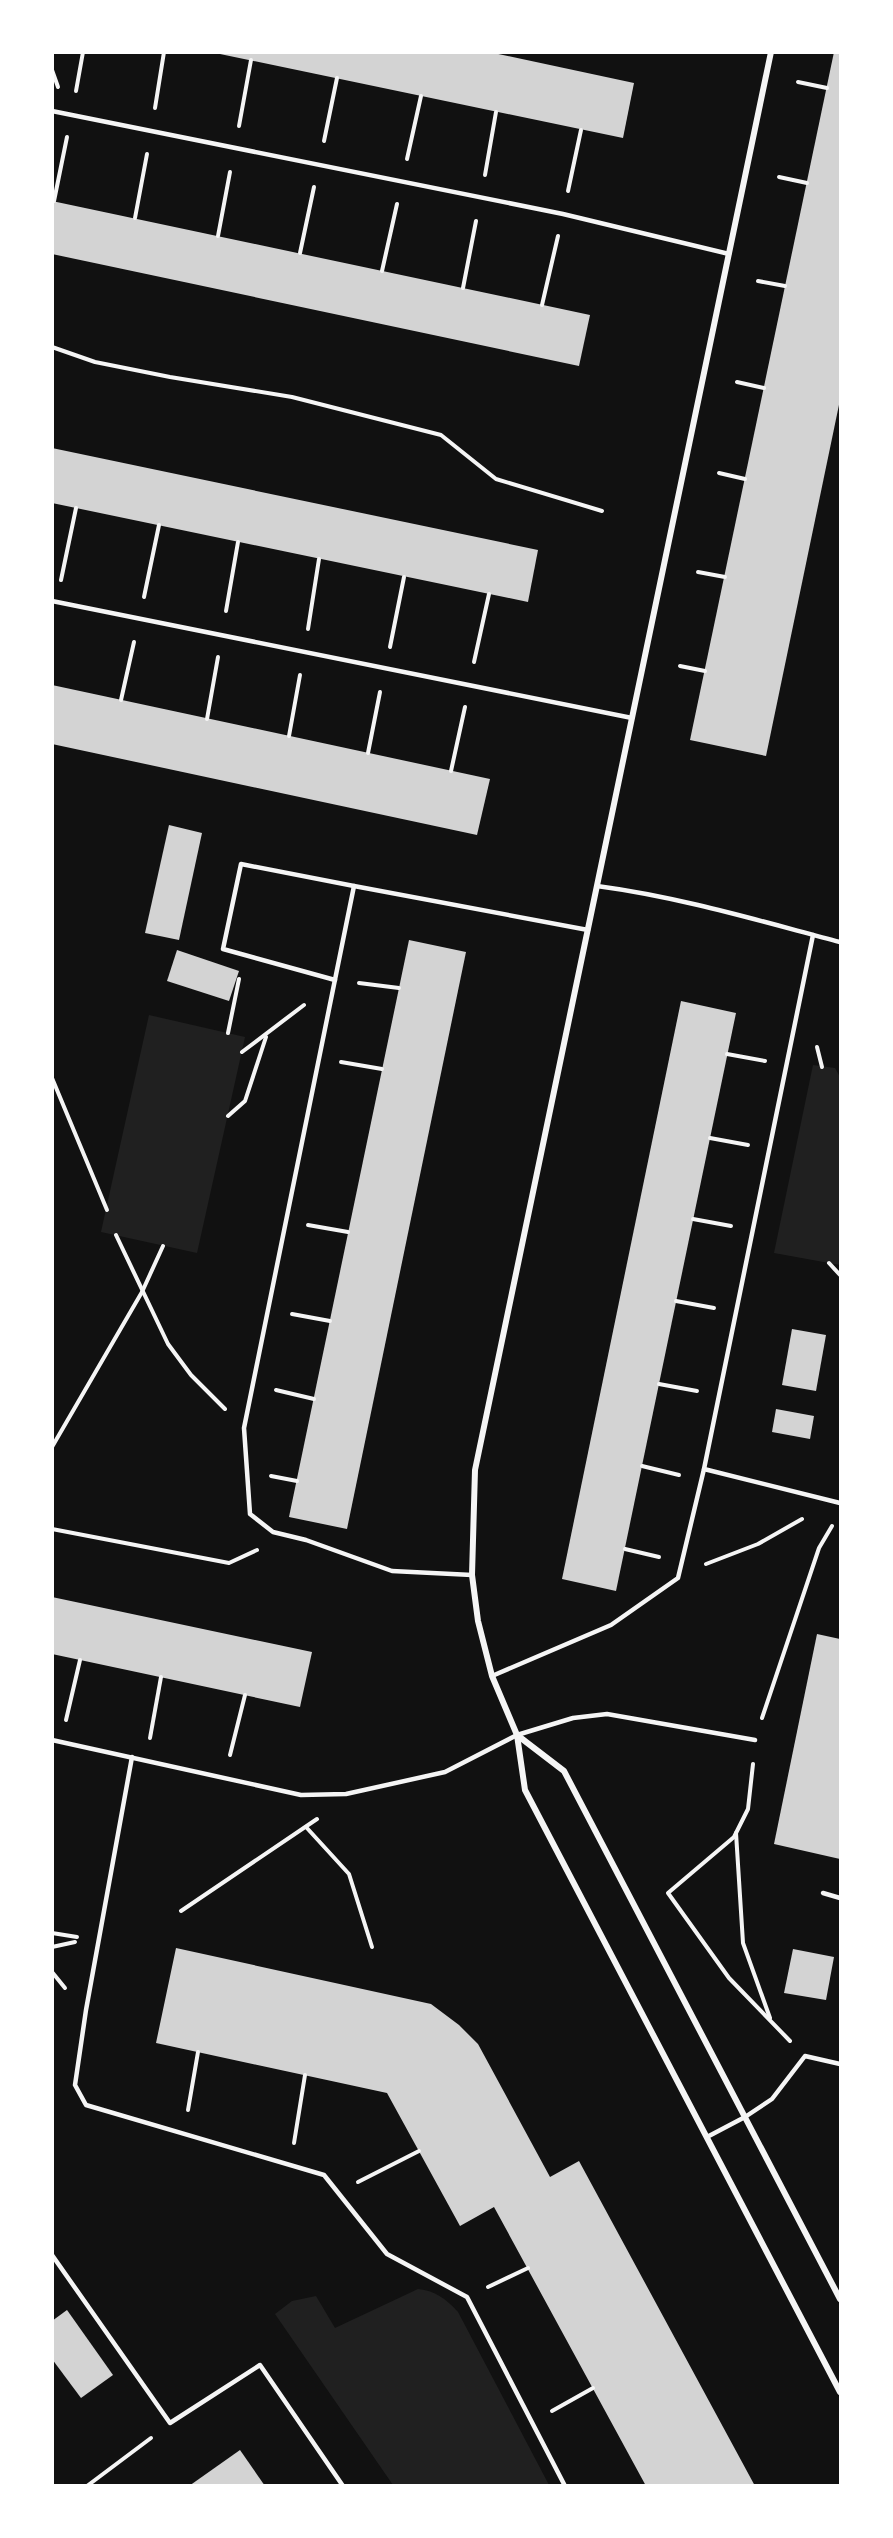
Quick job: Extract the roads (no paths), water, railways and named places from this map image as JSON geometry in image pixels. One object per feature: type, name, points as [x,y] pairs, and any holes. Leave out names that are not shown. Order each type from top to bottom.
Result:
[{"type":"street","points":[[771,52],[475,1470],[472,1575],[478,1621],[492,1676],[517,1735],[525,1790],[840,2392]]},
{"type":"street","points":[[517,1735],[564,1771],[840,2299]]},
{"type":"lane","points":[[52,111],[563,214],[729,254]]},
{"type":"lane","points":[[55,601],[632,718]]},
{"type":"lane","points":[[335,980],[223,949],[241,864],[588,930]]},
{"type":"lane","points":[[354,886],[244,1428],[250,1514],[273,1532],[306,1540],[392,1571],[472,1575]]},
{"type":"lane","points":[[597,886],[634,891],[745,915],[840,942]]},
{"type":"lane","points":[[492,1676],[611,1625],[678,1578],[704,1468],[813,935]]},
{"type":"lane","points":[[704,1468],[840,1503]]},
{"type":"lane","points":[[52,1740],[301,1795],[345,1794],[445,1772],[517,1735],[573,1718],[607,1714],[755,1740]]},
{"type":"lane","points":[[132,1757],[86,2010],[75,2085],[86,2105],[324,2175],[387,2254],[467,2297],[565,2486]]},
{"type":"lane","points":[[823,1893],[840,1898]]},
{"type":"lane","points":[[707,2137],[745,2117],[772,2099],[805,2056],[840,2064]]},
{"type":"lane","points":[[52,2255],[170,2423],[260,2365],[343,2486]]}]
